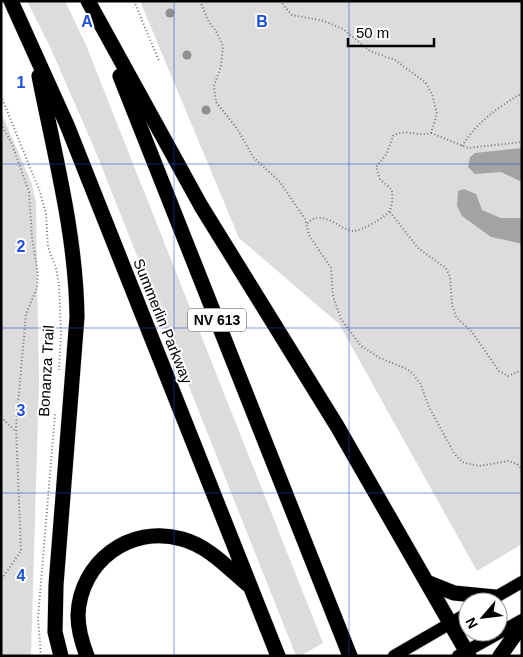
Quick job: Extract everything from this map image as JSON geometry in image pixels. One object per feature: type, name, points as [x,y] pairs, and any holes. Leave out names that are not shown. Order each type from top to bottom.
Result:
[{"type":"highway","name":"Summerlin Parkway","points":[[11,1],[67,124],[278,656]]},
{"type":"highway","points":[[87,1],[202,206],[337,426],[429,583],[451,623],[465,654]]},
{"type":"highway","name":"NV 613","points":[[87,1],[128,96],[350,656]]},
{"type":"highway","points":[[33,48],[66,201],[77,282],[77,317],[56,585],[55,632],[61,656]]},
{"type":"highway","points":[[87,656],[80,632],[78,616],[86,581],[105,556],[129,541],[158,536],[183,539],[216,557],[250,587]]},
{"type":"highway","points":[[429,583],[458,594]]},
{"type":"highway","points":[[500,656],[522,625]]},
{"type":"main road","points":[[505,592],[522,582]]},
{"type":"main road","points":[[394,656],[458,619]]},
{"type":"main road","points":[[465,654],[522,620]]},
{"type":"path","points":[[134,1],[159,61]]},
{"type":"path","points":[[200,1],[209,22],[216,31],[223,46],[221,66],[214,86],[216,102],[238,130],[253,157],[280,182],[305,219],[313,244],[331,268],[333,296],[341,319],[362,346],[380,358],[407,369],[413,374],[420,383],[429,407],[454,452],[468,465],[479,466],[508,461],[517,464],[522,469]]},
{"type":"path","points":[[280,1],[292,15],[324,21],[343,29],[370,51],[396,60],[425,82],[432,94],[436,114],[431,133]]},
{"type":"path","points":[[462,146],[474,127],[496,109],[522,93]]},
{"type":"path","name":"Bonanza Trail","points":[[1,96],[38,185],[46,214],[48,247],[56,268],[58,285],[61,341],[58,377]]},
{"type":"path","points":[[1,124],[12,144],[29,192],[32,238],[38,274],[37,288],[26,314],[16,432],[21,550],[1,580]]},
{"type":"path","points":[[306,225],[312,220],[328,219],[355,231],[362,229],[390,212],[392,190],[380,180],[376,167],[387,153],[390,140],[397,133],[409,132],[424,135],[431,133],[468,148],[522,142]]},
{"type":"path","points":[[390,212],[419,249],[446,268],[450,277],[452,304],[456,317],[472,332],[499,371],[508,376],[522,370]]},
{"type":"path","name":"Bonanza Trail","points":[[42,656],[38,618],[55,412]]},
{"type":"path","points":[[1,417],[16,432]]},
{"type":"shaded area","points":[[27,1],[65,1],[86,45],[323,643],[300,656],[296,656],[95,150],[51,49]]},
{"type":"shaded area","points":[[140,1],[522,1],[522,544],[477,571],[339,324],[239,238]]},
{"type":"shaded area","points":[[1,112],[32,184],[36,203],[39,384],[31,656],[1,656]]},
{"type":"shaded area","points":[[522,148],[522,182],[501,172],[475,174],[468,167],[470,157],[475,153]]},
{"type":"shaded area","points":[[464,189],[476,194],[482,210],[501,218],[522,218],[522,246],[519,243],[491,237],[462,216],[457,206],[458,191]]}]
